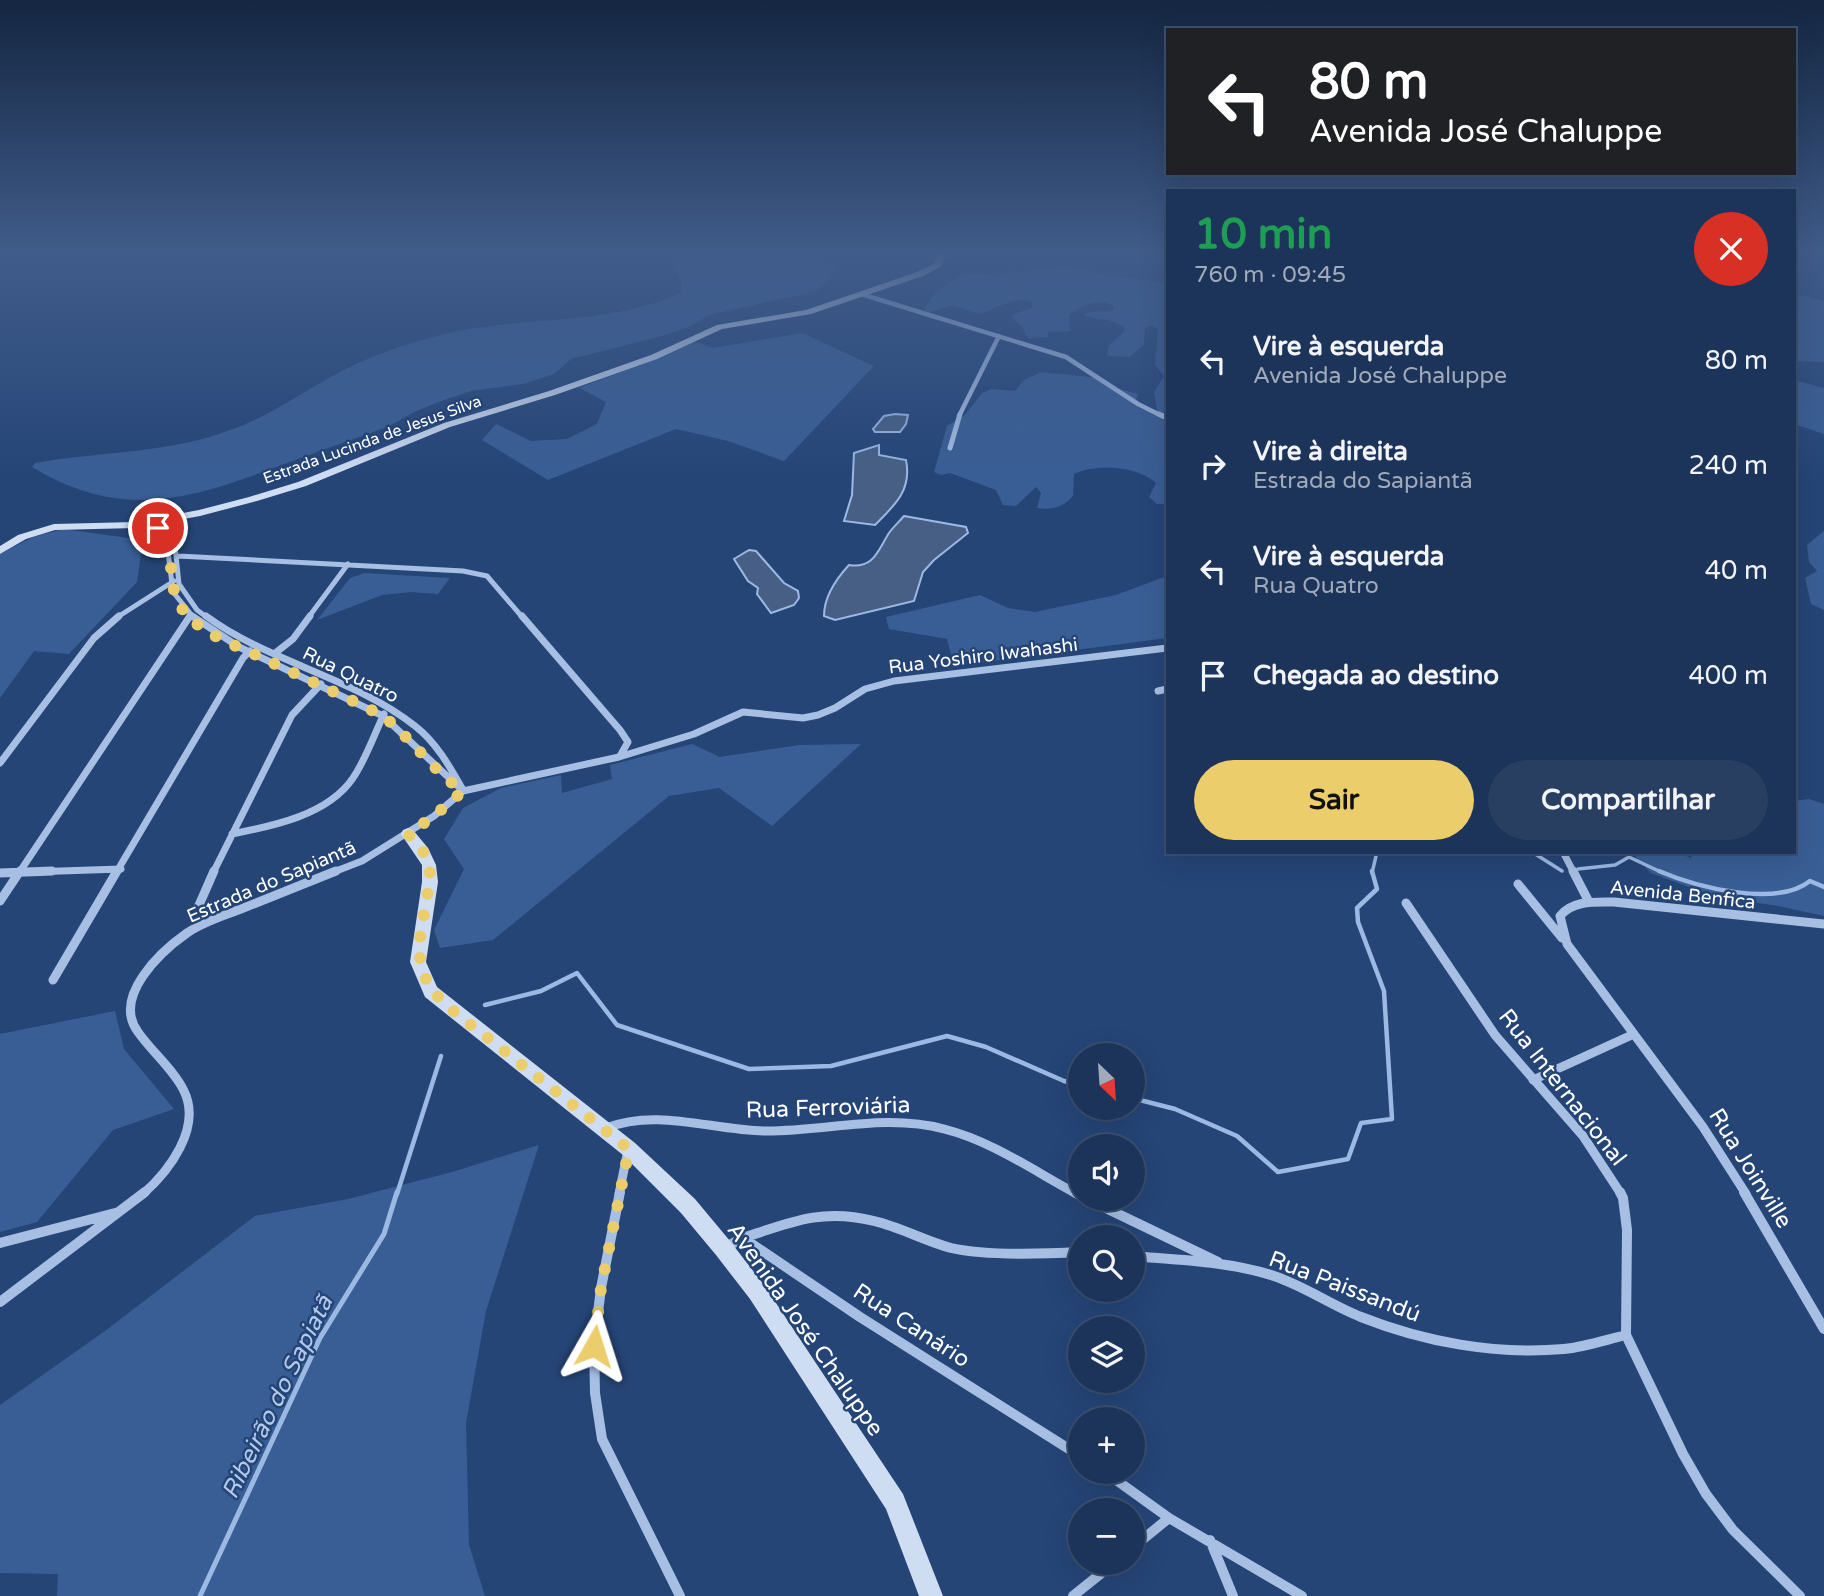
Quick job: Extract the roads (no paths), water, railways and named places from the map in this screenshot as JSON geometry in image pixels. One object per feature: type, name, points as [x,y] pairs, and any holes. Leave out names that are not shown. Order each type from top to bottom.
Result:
[{"type":"main road","name":"Estrada Lucinda de Jesus Silva","points":[[0,551],[22,537],[54,527],[142,524],[253,499],[302,484],[447,425],[561,390],[653,357],[717,328]]},
{"type":"main road","name":"Avenida José Chaluppe","points":[[408,834],[423,852],[429,865],[430,882],[418,962],[432,992],[629,1149],[688,1206],[723,1248],[757,1292],[895,1502],[931,1596]]},
{"type":"street","points":[[974,328],[1077,362],[1138,404],[1166,418]]},
{"type":"street","points":[[950,448],[957,419],[999,336]]},
{"type":"street","name":"Rua Quatro","points":[[179,517],[173,527],[178,556],[174,581],[197,609],[252,648],[383,716],[405,734],[447,781],[463,791]]},
{"type":"street","name":"Rua Quatro","points":[[142,524],[158,528],[166,536],[175,599],[189,617],[216,636],[274,654],[388,708],[429,740],[463,791]]},
{"type":"street","points":[[178,556],[463,571],[487,576],[620,730],[628,742],[620,757]]},
{"type":"street","points":[[274,654],[293,639],[348,564]]},
{"type":"street","points":[[0,762],[94,638],[113,620],[174,581]]},
{"type":"street","points":[[0,901],[22,872],[189,617],[197,609]]},
{"type":"street","points":[[53,980],[121,869],[243,658],[252,648]]},
{"type":"street","name":"Rua Yoshiro Iwahashi","points":[[463,791],[620,757],[694,733],[743,712],[803,718],[835,708],[865,689],[894,681],[1166,648]]},
{"type":"street","points":[[198,926],[196,912],[201,898],[292,715],[327,679]]},
{"type":"street","points":[[1158,691],[1166,689]]},
{"type":"street","points":[[232,834],[272,824],[333,799],[352,778],[388,708]]},
{"type":"street","name":"Estrada do Sapiantã","points":[[0,1302],[155,1182],[174,1158],[186,1134],[189,1107],[184,1090],[135,1029],[130,998],[141,977],[162,954],[198,926],[362,861],[434,816],[463,791]]},
{"type":"street","points":[[1564,854],[1589,902]]},
{"type":"street","points":[[0,873],[121,869]]},
{"type":"street","points":[[1518,884],[1575,955]]},
{"type":"street","name":"Avenida Benfica","points":[[1634,1034],[1575,955],[1561,928],[1560,916],[1567,907],[1589,902],[1614,902],[1824,924]]},
{"type":"street","name":"Rua Internacional","points":[[1406,903],[1495,1035],[1583,1136],[1623,1198],[1627,1230],[1626,1335],[1683,1454],[1706,1494],[1733,1530],[1800,1596]]},
{"type":"street","points":[[1533,1080],[1634,1034]]},
{"type":"street","name":"Rua Joinville","points":[[1634,1034],[1676,1087],[1703,1127],[1749,1199],[1824,1329]]},
{"type":"street","name":"Rua Ferroviária","points":[[605,1128],[626,1119],[744,1130],[878,1122],[924,1124],[989,1146],[1068,1189]]},
{"type":"street","points":[[629,1149],[601,1288],[594,1346],[595,1393],[603,1440],[680,1596]]},
{"type":"street","points":[[0,1244],[122,1210]]},
{"type":"street","points":[[1112,1211],[1222,1264]]},
{"type":"street","points":[[723,1248],[743,1238],[805,1217],[833,1214],[874,1221],[952,1248],[996,1253],[1068,1252]]},
{"type":"street","name":"Rua Canário","points":[[743,1238],[860,1317],[1068,1448]]},
{"type":"street","name":"Rua Paissandú","points":[[1145,1257],[1222,1264],[1274,1276],[1360,1317],[1414,1335],[1459,1345],[1516,1350],[1565,1349],[1626,1335]]},
{"type":"street","points":[[1122,1484],[1169,1518],[1302,1596]]},
{"type":"street","points":[[1145,1537],[1169,1518]]},
{"type":"street","points":[[1210,1540],[1233,1596]]},
{"type":"street","points":[[1073,1596],[1099,1575]]},
{"type":"waterway","points":[[1372,872],[1377,854]]},
{"type":"waterway","points":[[1535,854],[1562,871]]},
{"type":"waterway","points":[[1578,869],[1615,865],[1629,857],[1663,873]]},
{"type":"waterway","points":[[1659,871],[1693,883],[1736,892],[1777,893],[1795,889],[1810,881],[1824,887]]},
{"type":"waterway","points":[[1145,1101],[1175,1109],[1237,1136],[1278,1172],[1348,1159],[1361,1123],[1392,1119],[1384,991],[1358,922],[1357,908],[1377,889],[1372,872]]},
{"type":"waterway","points":[[485,1005],[541,991],[577,973],[617,1025],[749,1069],[831,1066],[947,1036],[986,1047],[1068,1082]]},
{"type":"waterway","name":"Ribeirão do Sapiatã","points":[[397,1194],[441,1056]]},
{"type":"waterway","name":"Ribeirão do Sapiatã","points":[[200,1596],[320,1338],[384,1234],[397,1192]]}]
